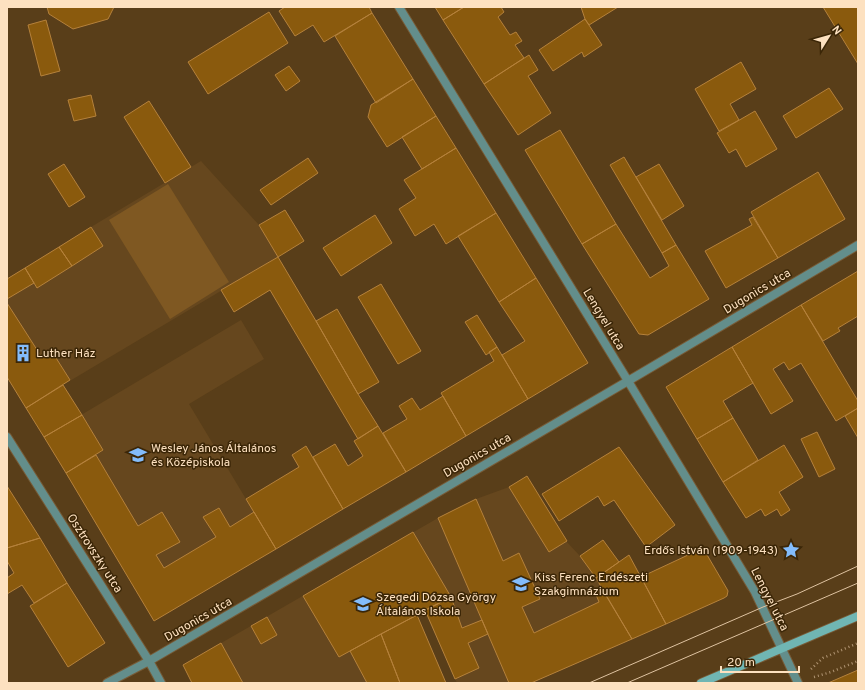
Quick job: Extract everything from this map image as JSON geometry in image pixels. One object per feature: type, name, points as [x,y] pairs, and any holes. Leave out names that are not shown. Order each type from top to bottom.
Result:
[{"type":"street","name":"Lengyel utca","points":[[399,7],[755,592],[797,682]]},
{"type":"street","name":"Dugonics utca","points":[[107,683],[149,661],[858,245]]},
{"type":"street","name":"Osztrovszky utca","points":[[7,438],[149,661],[161,683]]},
{"type":"street","points":[[701,683],[858,616]]},
{"type":"path","points":[[797,682],[824,658],[858,643]]},
{"type":"path","points":[[797,682],[831,672],[858,661]]},
{"type":"shaded area","points":[[201,161],[259,225],[278,257],[26,408],[7,377],[7,279]]},
{"type":"shaded area","points":[[168,184],[229,282],[170,319],[109,220]]},
{"type":"shaded area","name":"Wesley János Általános és Középiskola","points":[[241,320],[264,359],[189,404],[276,549],[154,621],[44,437]]},
{"type":"shaded area","points":[[527,476],[566,541],[580,556],[596,578],[632,639],[531,683],[457,683],[424,610],[417,615],[446,683],[192,683],[183,665],[438,518],[476,499],[509,487]]},
{"type":"building","points":[[47,7],[114,7],[108,19],[73,29],[49,14]]},
{"type":"building","points":[[285,7],[369,7],[372,13],[324,42],[313,25],[295,36],[279,11]]},
{"type":"building","points":[[435,7],[464,7],[443,20]]},
{"type":"building","points":[[464,7],[501,7],[504,12],[498,17],[510,35],[516,32],[522,41],[515,45],[524,58],[484,84],[443,20]]},
{"type":"building","points":[[581,7],[618,7],[589,25],[585,19]]},
{"type":"building","points":[[823,7],[858,7],[858,64]]},
{"type":"building","points":[[269,12],[288,43],[208,94],[188,62]]},
{"type":"building","points":[[372,13],[413,79],[376,103],[335,36]]},
{"type":"building","points":[[585,19],[602,45],[584,57],[582,52],[553,71],[539,50]]},
{"type":"building","points":[[46,20],[60,71],[41,76],[28,25]]},
{"type":"building","points":[[529,55],[538,70],[528,76],[551,113],[518,135],[484,84]]},
{"type":"building","points":[[741,62],[756,89],[730,104],[739,120],[719,131],[695,89]]},
{"type":"building","points":[[289,66],[300,81],[286,91],[275,75]]},
{"type":"building","points":[[413,79],[436,116],[387,147],[368,117],[371,105]]},
{"type":"building","points":[[829,88],[843,109],[796,138],[783,116]]},
{"type":"building","points":[[91,95],[96,116],[74,121],[68,100]]},
{"type":"building","points":[[149,101],[191,167],[165,183],[124,117]]},
{"type":"building","points":[[755,111],[777,149],[746,167],[736,149],[729,153],[717,133]]},
{"type":"building","points":[[436,116],[456,148],[422,169],[402,137]]},
{"type":"building","points":[[560,130],[616,224],[582,244],[525,150]]},
{"type":"building","points":[[456,148],[496,213],[446,244],[434,224],[415,236],[399,209],[416,198],[404,180]]},
{"type":"building","points":[[624,157],[676,245],[662,253],[610,165]]},
{"type":"building","points":[[308,158],[318,173],[271,205],[260,190]]},
{"type":"building","points":[[64,164],[85,197],[69,207],[48,174]]},
{"type":"building","points":[[659,164],[684,206],[662,220],[636,177]]},
{"type":"building","points":[[818,172],[845,219],[778,258],[751,212]]},
{"type":"building","points":[[285,210],[304,241],[278,257],[259,225]]},
{"type":"building","points":[[496,213],[536,278],[499,302],[458,236]]},
{"type":"building","points":[[375,215],[392,243],[341,276],[323,248]]},
{"type":"building","points":[[753,217],[778,258],[726,288],[705,251],[752,225],[749,219]]},
{"type":"building","points":[[616,224],[650,278],[669,266],[662,253],[676,245],[709,299],[648,335],[639,334],[582,244]]},
{"type":"building","points":[[91,227],[103,246],[72,266],[59,247]]},
{"type":"building","points":[[59,247],[72,266],[37,288],[25,268]]},
{"type":"building","points":[[278,257],[378,426],[358,439],[270,290],[234,312],[221,290]]},
{"type":"building","points":[[25,268],[34,283],[7,299],[7,279]]},
{"type":"building","points":[[858,271],[858,316],[838,328],[840,331],[823,341],[801,305]]},
{"type":"building","points":[[536,278],[588,363],[528,399],[502,355],[525,341],[499,302]]},
{"type":"building","points":[[381,284],[421,351],[398,364],[358,297]]},
{"type":"building","name":"Luther Ház","points":[[7,303],[41,356],[51,350],[70,380],[26,408],[7,377]]},
{"type":"building","points":[[801,305],[858,401],[858,408],[836,421],[801,363],[789,370],[784,362],[773,369],[793,401],[771,414],[732,347]]},
{"type":"building","points":[[337,309],[379,382],[358,394],[316,321]]},
{"type":"building","points":[[477,315],[497,347],[486,355],[465,322]]},
{"type":"building","points":[[497,347],[528,399],[466,436],[441,393],[494,361],[489,352]]},
{"type":"building","points":[[732,347],[753,383],[723,401],[733,418],[697,439],[666,387]]},
{"type":"building","points":[[63,385],[82,415],[44,437],[26,408]]},
{"type":"building","points":[[443,396],[466,436],[406,472],[383,433],[407,419],[399,406],[412,398],[420,410]]},
{"type":"building","points":[[858,408],[858,438],[845,416]]},
{"type":"building","points":[[82,415],[103,450],[66,473],[44,437]]},
{"type":"building","points":[[733,418],[758,460],[723,482],[697,439]]},
{"type":"building","points":[[378,426],[406,472],[343,509],[313,457],[335,444],[348,466],[363,456],[354,441]]},
{"type":"building","points":[[817,432],[835,469],[819,477],[801,439]]},
{"type":"building","points":[[784,445],[803,477],[779,492],[790,510],[781,516],[777,509],[765,516],[761,509],[746,518],[723,482]]},
{"type":"building","points":[[306,446],[343,509],[276,549],[246,499],[299,467],[292,455]]},
{"type":"building","points":[[619,447],[675,525],[646,547],[614,500],[604,506],[598,496],[559,521],[542,494]]},
{"type":"building","points":[[96,455],[138,526],[162,512],[180,542],[156,555],[164,568],[216,537],[203,517],[219,508],[230,527],[254,512],[276,549],[154,621],[66,473]]},
{"type":"building","points":[[527,476],[567,541],[549,552],[509,487]]},
{"type":"building","points":[[7,486],[40,538],[7,548]]},
{"type":"building","points":[[476,499],[503,561],[519,553],[540,599],[522,607],[534,633],[599,602],[595,592],[602,589],[632,639],[531,683],[509,683],[438,518]]},
{"type":"building","points":[[413,532],[451,597],[339,657],[303,596]]},
{"type":"building","points":[[40,538],[67,583],[34,603],[22,585],[7,594],[7,578],[14,573],[7,561],[7,548]]},
{"type":"building","points":[[603,540],[619,562],[596,578],[580,556]]},
{"type":"building","points":[[703,548],[728,591],[727,596],[666,624],[641,577]]},
{"type":"building","points":[[629,555],[666,624],[632,639],[596,578]]},
{"type":"building","points":[[67,583],[105,643],[68,667],[30,606]]},
{"type":"building","points":[[451,597],[462,628],[482,620],[488,634],[468,643],[479,668],[455,679],[425,610]]},
{"type":"building","points":[[417,615],[446,683],[400,683],[381,634]]},
{"type":"building","points":[[267,617],[277,635],[261,644],[251,626]]},
{"type":"building","points":[[381,634],[400,683],[367,683],[350,651]]},
{"type":"building","points":[[221,643],[243,683],[192,683],[183,665]]},
{"type":"building","points":[[858,670],[858,683],[828,683]]},
{"type":"tram line","points":[[589,683],[763,607],[797,594],[858,566]]},
{"type":"tram line","points":[[627,683],[858,583]]},
{"type":"place","name":"Luther Ház","points":[[23,353]]},
{"type":"place","name":"Wesley János Általános és Középiskola","points":[[138,455]]},
{"type":"place","name":"Erdős István (1909-1943)","points":[[791,550]]},
{"type":"place","name":"Kiss Ferenc Erdészeti Szakgimnázium","points":[[521,584]]},
{"type":"place","name":"Szegedi Dózsa György Általános Iskola","points":[[363,604]]}]
